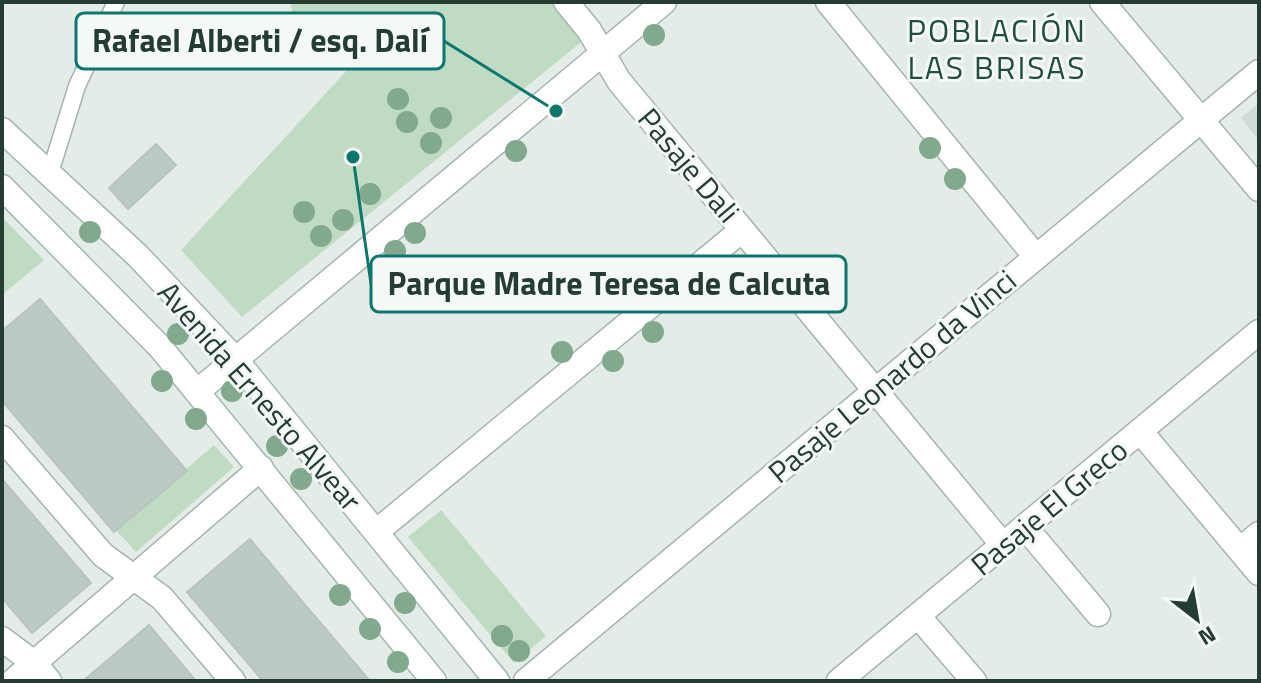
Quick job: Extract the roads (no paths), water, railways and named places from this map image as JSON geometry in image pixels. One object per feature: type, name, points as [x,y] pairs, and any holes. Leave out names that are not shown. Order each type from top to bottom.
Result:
[{"type":"street","name":"Pasaje Dali","points":[[566,2],[589,30],[619,81],[1003,545]]},
{"type":"street","points":[[198,391],[664,2]]},
{"type":"street","points":[[828,2],[1036,257]]},
{"type":"street","points":[[1102,2],[1259,189]]},
{"type":"street","name":"Pasaje Leonardo da Vinci","points":[[526,681],[1259,72]]},
{"type":"street","name":"Avenida Ernesto Alvear","points":[[2,130],[138,256],[235,359],[497,681]]},
{"type":"street","name":"Avenida Ernesto Alvear","points":[[2,187],[121,304],[198,391],[434,681]]},
{"type":"street","points":[[376,532],[742,230]]},
{"type":"street","name":"Pasaje El Greco","points":[[839,681],[1259,332]]},
{"type":"street","points":[[1140,431],[1259,573]]},
{"type":"street","points":[[2,438],[103,555],[162,598],[233,681]]},
{"type":"street","points":[[13,681],[42,672],[133,577],[261,468]]},
{"type":"street","points":[[1025,527],[1098,614]]},
{"type":"street","points":[[1240,550],[1259,534]]},
{"type":"street","points":[[918,616],[974,681]]},
{"type":"street","points":[[2,639],[42,672]]},
{"type":"lane","points":[[50,173],[77,86],[116,2]]},
{"type":"place","name":"Rafael Alberti / esq. Dalí","points":[[556,111]]},
{"type":"place","name":"Parque Madre Teresa de Calcuta","points":[[353,157]]},
{"type":"district","name":"POBLACIÓN LAS BRISAS","points":[[997,48]]}]
